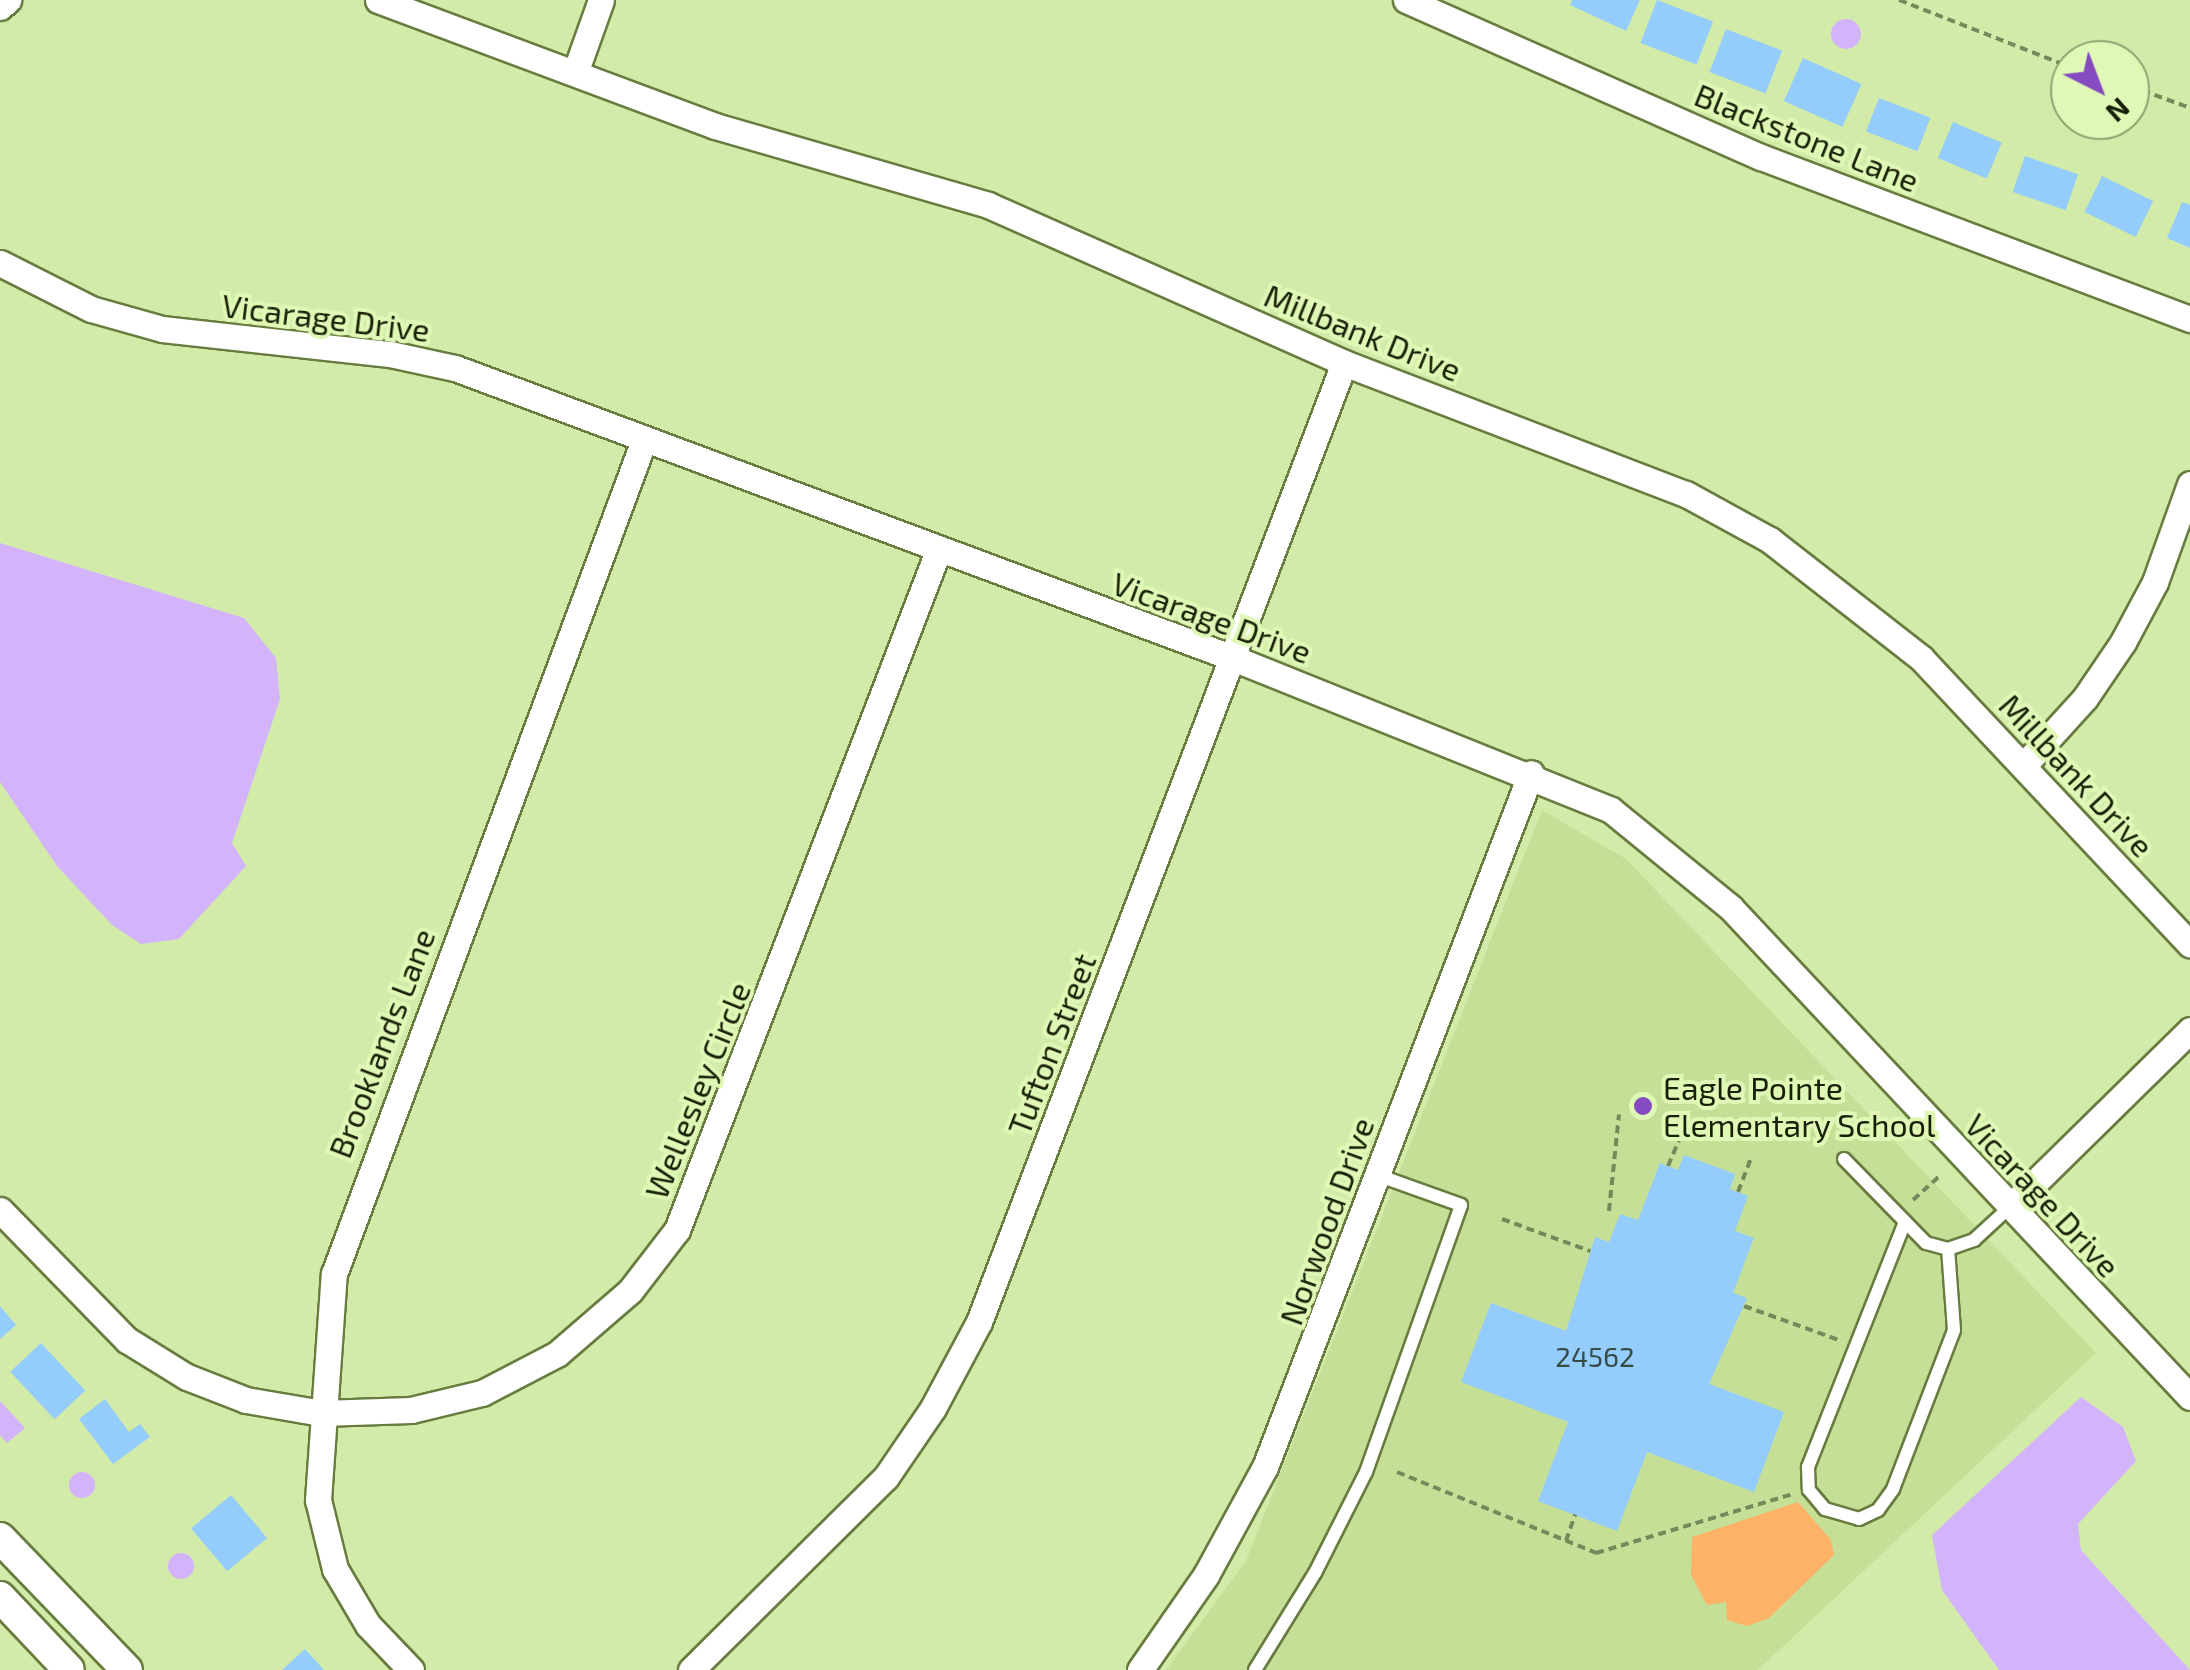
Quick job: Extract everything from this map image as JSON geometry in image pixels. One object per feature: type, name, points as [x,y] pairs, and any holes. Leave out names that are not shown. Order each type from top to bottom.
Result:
[{"type":"street","points":[[0,7],[8,0]]},
{"type":"street","name":"Millbank Drive","points":[[378,0],[715,126],[972,199],[1344,363],[1622,466],[1770,540],[1921,658],[2190,944]]},
{"type":"street","points":[[574,73],[602,0]]},
{"type":"street","name":"Blackstone Lane","points":[[1406,0],[1761,158],[2190,319]]},
{"type":"street","name":"Vicarage Drive","points":[[0,263],[91,309],[162,329],[390,354],[456,368],[1233,658],[1530,773],[1611,810],[1730,907],[2190,1397]]},
{"type":"street","name":"Tufton Street","points":[[690,1670],[886,1477],[943,1391],[980,1322],[1344,363]]},
{"type":"street","name":"Brooklands Lane","points":[[411,1670],[368,1625],[335,1569],[318,1500],[320,1413],[334,1274],[347,1225],[644,440]]},
{"type":"street","points":[[2024,764],[2085,698],[2123,642],[2155,582],[2190,484]]},
{"type":"street","name":"Wellesley Circle","points":[[0,1210],[127,1340],[188,1377],[246,1400],[320,1413],[411,1410],[482,1393],[558,1354],[630,1291],[676,1230],[938,550]]},
{"type":"street","name":"Norwood Drive","points":[[1140,1670],[1206,1575],[1265,1467],[1530,773]]},
{"type":"street","points":[[2011,1206],[2190,1030]]},
{"type":"street","points":[[0,1538],[126,1670]]},
{"type":"street","points":[[0,1597],[69,1670]]},
{"type":"lane","points":[[1844,1159],[1926,1243],[1948,1250],[1974,1240],[2011,1206]]},
{"type":"lane","points":[[1255,1670],[1315,1573],[1366,1472],[1461,1205],[1377,1175]]},
{"type":"lane","points":[[1905,1222],[1808,1467],[1809,1490],[1824,1509],[1844,1517],[1878,1510],[1906,1454],[1954,1330],[1948,1250]]},
{"type":"path","points":[[1899,0],[2050,59]]},
{"type":"path","points":[[2150,93],[2190,108]]},
{"type":"path","points":[[1609,1211],[1619,1114]]},
{"type":"path","points":[[1668,1166],[1682,1130]]},
{"type":"path","points":[[1738,1192],[1752,1156]]},
{"type":"path","points":[[1913,1200],[1942,1175]]},
{"type":"path","points":[[1502,1219],[1590,1250]]},
{"type":"path","points":[[1744,1306],[1839,1340]]},
{"type":"path","points":[[1397,1472],[1596,1553],[1798,1492]]},
{"type":"path","points":[[1566,1541],[1575,1515]]},
{"type":"shaded area","points":[[1846,19],[1857,23],[1861,34],[1857,45],[1846,49],[1835,45],[1831,34],[1835,23]]},
{"type":"shaded area","points":[[0,543],[244,618],[276,658],[280,699],[232,843],[246,866],[179,939],[141,944],[112,925],[57,866],[0,782]]},
{"type":"shaded area","name":"Eagle Pointe Elementary School","points":[[1542,810],[1626,859],[2096,1353],[1758,1670],[1166,1670],[1246,1561]]},
{"type":"shaded area","points":[[2081,1397],[2123,1427],[2136,1461],[2078,1524],[2081,1550],[2190,1670],[1999,1670],[1942,1590],[1932,1535]]},
{"type":"shaded area","points":[[0,1401],[25,1428],[7,1443],[0,1435]]},
{"type":"shaded area","points":[[82,1472],[91,1476],[95,1485],[91,1494],[82,1498],[73,1494],[69,1485],[73,1476]]},
{"type":"shaded area","points":[[1798,1502],[1831,1540],[1834,1555],[1769,1618],[1747,1626],[1727,1620],[1726,1602],[1707,1605],[1691,1575],[1692,1537]]},
{"type":"shaded area","points":[[181,1553],[190,1557],[194,1566],[190,1575],[181,1579],[172,1575],[168,1566],[172,1557]]},
{"type":"building","points":[[1572,0],[1640,0],[1626,31],[1570,5]]},
{"type":"building","points":[[1657,0],[1713,22],[1697,64],[1641,43]]},
{"type":"building","points":[[1726,29],[1782,51],[1766,93],[1710,72]]},
{"type":"building","points":[[1803,58],[1861,84],[1842,127],[1784,101]]},
{"type":"building","points":[[1879,98],[1930,118],[1917,151],[1866,132]]},
{"type":"building","points":[[1953,122],[2002,143],[1987,179],[1938,158]]},
{"type":"building","points":[[2025,156],[2078,174],[2066,210],[2013,192]]},
{"type":"building","points":[[2102,176],[2153,201],[2136,237],[2084,212]]},
{"type":"building","points":[[2182,202],[2190,205],[2190,248],[2167,238]]},
{"type":"building","name":"Eagle Pointe Elementary School","points":[[1684,1155],[1735,1174],[1730,1189],[1748,1196],[1735,1231],[1754,1238],[1733,1293],[1747,1298],[1709,1384],[1784,1412],[1754,1492],[1647,1452],[1617,1531],[1538,1501],[1568,1422],[1461,1382],[1491,1303],[1566,1331],[1595,1237],[1609,1242],[1620,1214],[1638,1220],[1660,1163],[1678,1170]]},
{"type":"building","points":[[0,1306],[16,1325],[0,1339]]},
{"type":"building","points":[[41,1343],[85,1391],[55,1419],[10,1372]]},
{"type":"building","points":[[105,1399],[129,1432],[140,1424],[150,1437],[113,1464],[79,1419]]},
{"type":"building","points":[[231,1495],[267,1538],[227,1571],[191,1528]]},
{"type":"building","points":[[305,1649],[324,1670],[282,1670]]},
{"type":"place","name":"Eagle Pointe Elementary School","points":[[1643,1106]]}]
